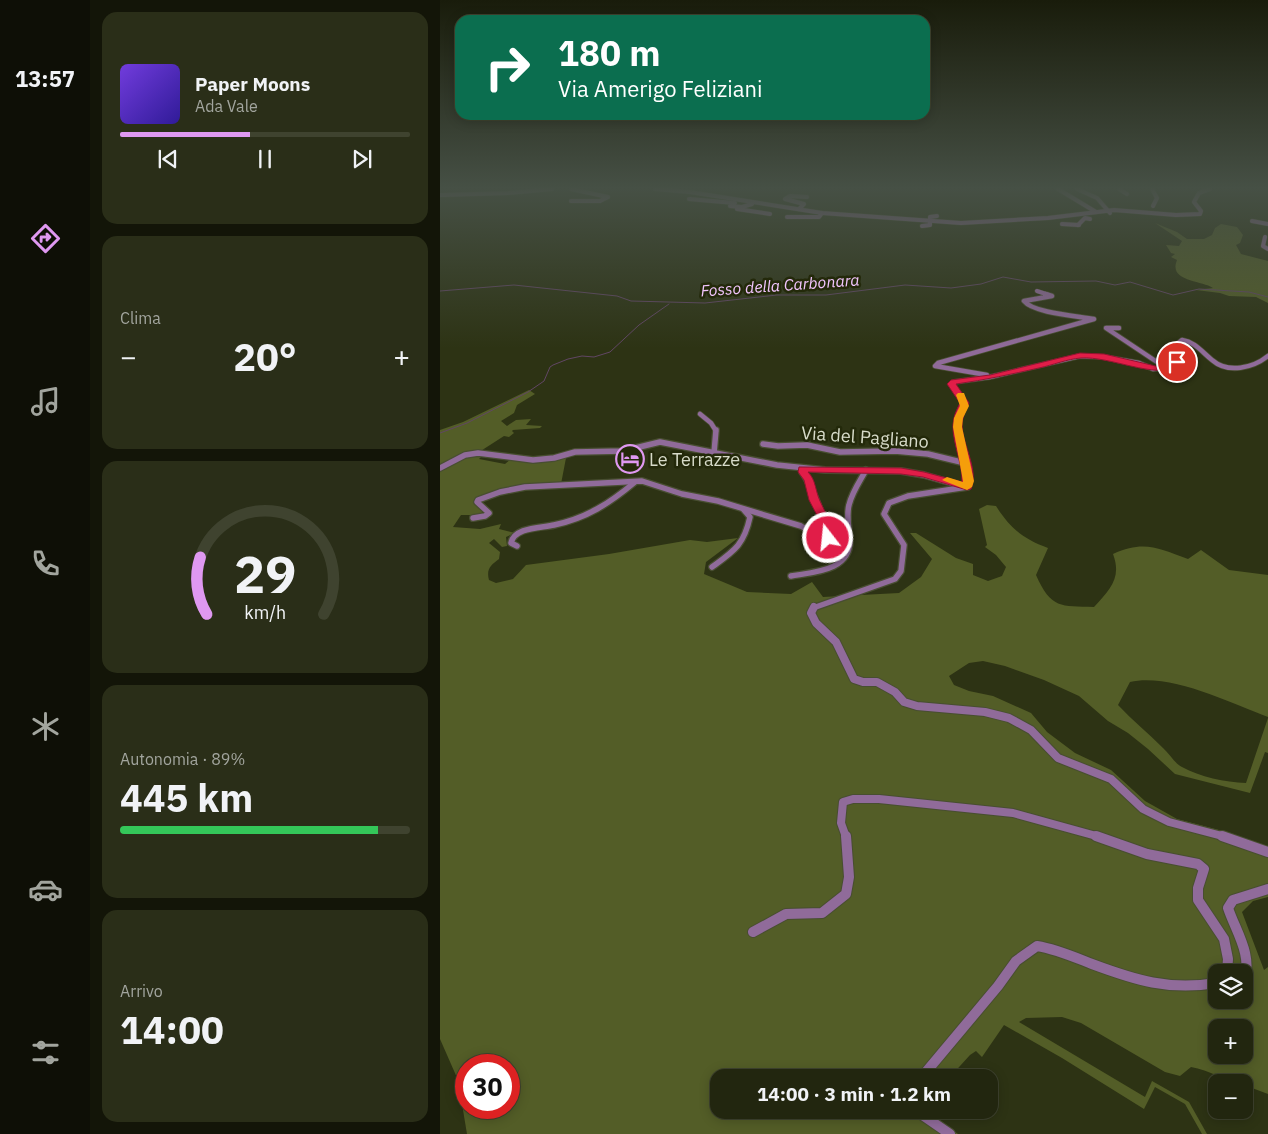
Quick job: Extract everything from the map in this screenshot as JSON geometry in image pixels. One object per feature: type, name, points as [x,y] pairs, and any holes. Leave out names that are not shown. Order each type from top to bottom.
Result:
[{"type":"street","points":[[996,376],[935,366],[938,363],[1094,319],[1042,310],[1027,305],[1024,301],[1026,300],[1052,296],[1037,291]]},
{"type":"street","points":[[1119,328],[1106,328],[1160,364],[1176,366]]},
{"type":"street","points":[[1176,366],[1177,362],[1172,352],[1174,347],[1181,342],[1192,342],[1198,345],[1214,363],[1223,367],[1257,364],[1268,356]]},
{"type":"street","points":[[967,487],[968,481],[958,427],[958,418],[965,403],[951,384],[954,382],[996,376],[1080,356],[1104,357],[1139,363],[1153,368],[1176,366]]},
{"type":"street","points":[[700,414],[716,427],[718,431],[714,453]]},
{"type":"street","points":[[440,468],[465,455],[478,453],[533,460],[554,458],[575,452],[624,451],[660,442],[803,469],[901,471],[924,475],[967,487]]},
{"type":"street","name":"Via del Pagliano","points":[[763,444],[778,446],[806,445],[840,452],[895,451],[928,454],[965,463]]},
{"type":"street","points":[[473,518],[485,516],[489,513],[477,502],[478,500],[500,492],[542,485],[642,481],[682,494],[718,501],[801,526],[809,531],[819,544],[828,538],[826,523],[814,500],[809,479],[802,472],[803,469]]},
{"type":"street","points":[[791,576],[827,569],[837,565],[844,558],[849,548],[848,508],[866,470]]},
{"type":"street","points":[[516,546],[512,543],[512,538],[519,532],[577,520],[605,506],[636,481]]},
{"type":"street","points":[[967,487],[957,490],[925,492],[889,503],[884,514],[904,544],[901,571],[895,579],[814,607],[811,613],[816,623],[836,642],[854,679],[863,682],[877,682],[894,692],[904,702],[911,704],[934,708],[985,712],[1009,718],[1031,730],[1058,758],[1111,779],[1144,810],[1169,822],[1229,838],[1268,852]]},
{"type":"street","points":[[712,566],[743,542],[750,517],[744,509]]},
{"type":"street","points":[[753,932],[786,914],[822,913],[846,894],[850,877],[846,834],[841,823],[843,802],[853,799],[879,799],[1013,813],[1110,840],[1147,854],[1198,864],[1204,869],[1198,891],[1198,900],[1203,910],[1221,932],[1227,950],[1228,964]]},
{"type":"street","points":[[1248,964],[1246,951],[1228,908],[1233,900],[1268,889]]},
{"type":"street","points":[[929,1069],[993,993],[1016,961],[1037,946],[1059,949],[1128,977],[1162,987],[1208,985]]},
{"type":"street","points":[[926,1119],[950,1134]]},
{"type":"green space","points":[[1181,242],[1240,242],[1236,245],[1241,254],[1268,261],[1268,303],[1256,297],[1229,296],[1196,290],[1213,288],[1187,279],[1177,273],[1175,267],[1177,260],[1171,257],[1175,254],[1171,253],[1166,245],[1179,246]]},
{"type":"green space","points":[[529,390],[535,394],[517,405],[514,413],[501,421],[507,426],[516,420],[531,419],[526,425],[542,426],[540,428],[513,430],[514,433],[509,437],[504,436],[476,454],[483,455],[479,459],[505,464],[511,459],[566,458],[561,484],[528,486],[474,500],[483,512],[478,515],[461,515],[453,527],[480,529],[501,524],[499,529],[515,533],[506,537],[507,546],[502,547],[494,539],[489,543],[500,552],[499,559],[492,565],[488,573],[489,580],[496,583],[513,579],[526,565],[609,554],[690,540],[707,542],[738,538],[706,562],[704,574],[747,592],[791,594],[812,582],[823,597],[899,593],[921,577],[932,559],[910,533],[916,533],[956,558],[973,564],[973,575],[988,581],[1002,576],[1006,567],[996,555],[985,547],[987,545],[979,509],[987,505],[996,506],[1012,527],[1024,537],[1048,548],[1036,575],[1041,586],[1052,600],[1065,605],[1094,607],[1113,583],[1116,570],[1113,554],[1134,547],[1151,547],[1188,559],[1201,550],[1229,570],[1268,575],[1268,717],[1182,685],[1146,680],[1130,682],[1118,705],[1179,765],[1189,771],[1205,776],[1246,783],[1268,718],[1268,753],[1265,752],[1250,793],[1175,774],[1148,749],[1128,733],[1108,721],[1079,696],[1044,680],[1005,666],[983,661],[969,663],[949,676],[954,685],[969,691],[993,696],[1031,713],[1047,732],[1075,753],[1111,770],[1145,801],[1177,819],[1219,830],[1268,848],[1268,897],[1253,901],[1242,912],[1264,970],[1268,967],[1268,1094],[1253,1088],[1253,1074],[1213,1074],[1191,1067],[1180,1076],[1165,1072],[1081,1023],[1062,1017],[1026,1018],[1019,1022],[1145,1097],[1152,1081],[1189,1102],[1207,1134],[1202,1134],[1185,1104],[1155,1087],[1144,1109],[1062,1058],[1004,1025],[982,1057],[976,1051],[957,1069],[710,1069],[710,1119],[938,1119],[958,1134],[467,1134],[464,1119],[520,1119],[520,1054],[455,1054],[455,1073],[440,1039],[440,430],[463,422]]},
{"type":"waterway","name":"Fosso della Carbonara","points":[[440,291],[514,285],[617,296],[631,301],[705,303],[777,295],[826,295],[905,285],[951,288],[981,284],[1003,277],[1031,282],[1096,281],[1115,285],[1130,282],[1173,295],[1199,289],[1249,292],[1268,297]]},
{"type":"waterway","points":[[440,433],[467,423],[528,392],[544,381],[550,367],[553,365],[568,359],[582,356],[594,357],[610,352],[639,325],[669,304]]},
{"type":"slow traffic","points":[[947,480],[967,487],[968,472],[958,427],[958,418],[965,406],[961,395]]},
{"type":"place","name":"Le Terrazze","points":[[630,459]]},
{"type":"route","points":[[828,538],[826,523],[814,500],[809,479],[802,472],[803,469],[901,471],[950,481],[967,487],[968,472],[958,427],[958,418],[965,403],[951,384],[954,382],[990,377],[1080,356],[1095,355],[1160,369],[1176,366],[1177,362]]}]
